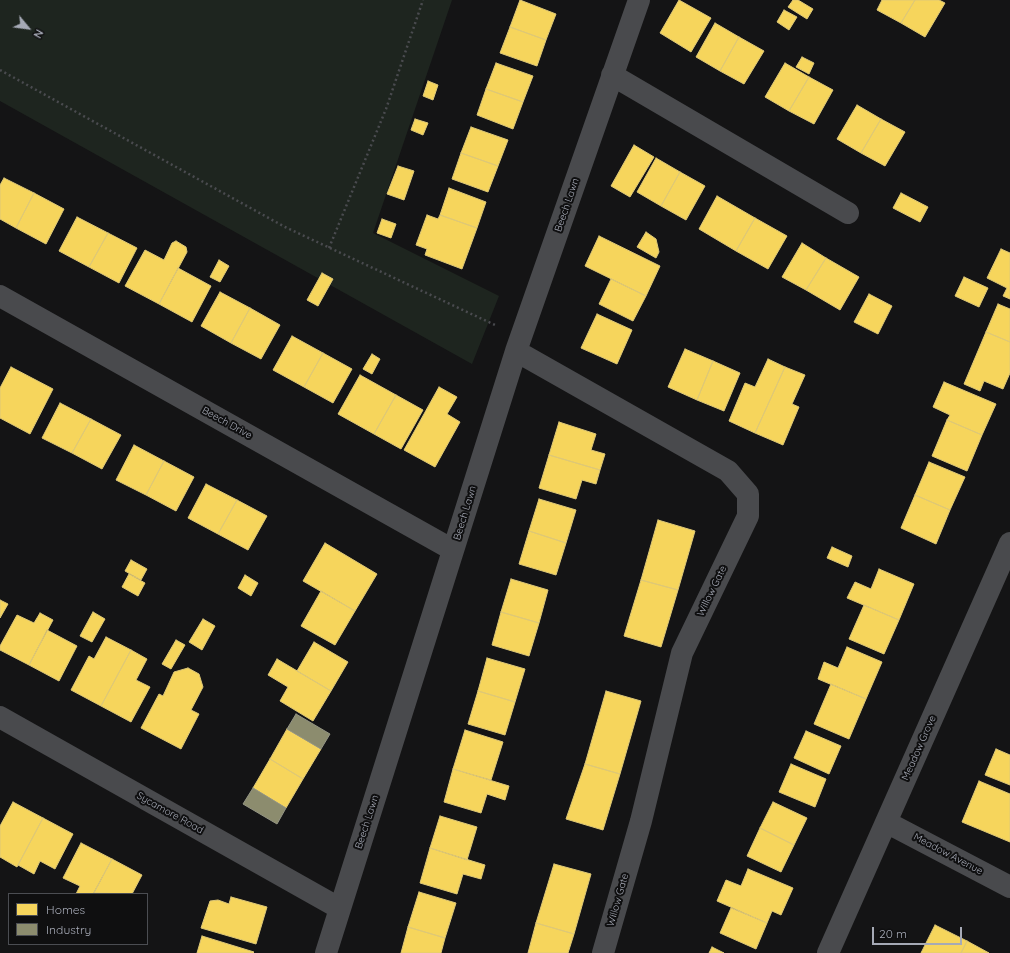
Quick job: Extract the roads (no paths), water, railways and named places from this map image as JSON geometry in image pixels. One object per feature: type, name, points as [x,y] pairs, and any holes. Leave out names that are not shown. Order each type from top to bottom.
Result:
[{"type":"street","name":"Beech Lawn","points":[[326,953],[516,351],[639,0]]},
{"type":"street","points":[[612,75],[848,214]]},
{"type":"street","name":"Beech Drive","points":[[0,296],[453,550]]},
{"type":"street","name":"Willow Gate","points":[[516,351],[728,471],[748,494],[748,516],[682,653],[641,821],[603,953]]},
{"type":"street","name":"Meadow Grove","points":[[828,953],[1010,543]]},
{"type":"street","name":"Sycamore Road","points":[[0,717],[339,908]]},
{"type":"street","name":"Meadow Avenue","points":[[886,822],[1010,887]]}]
